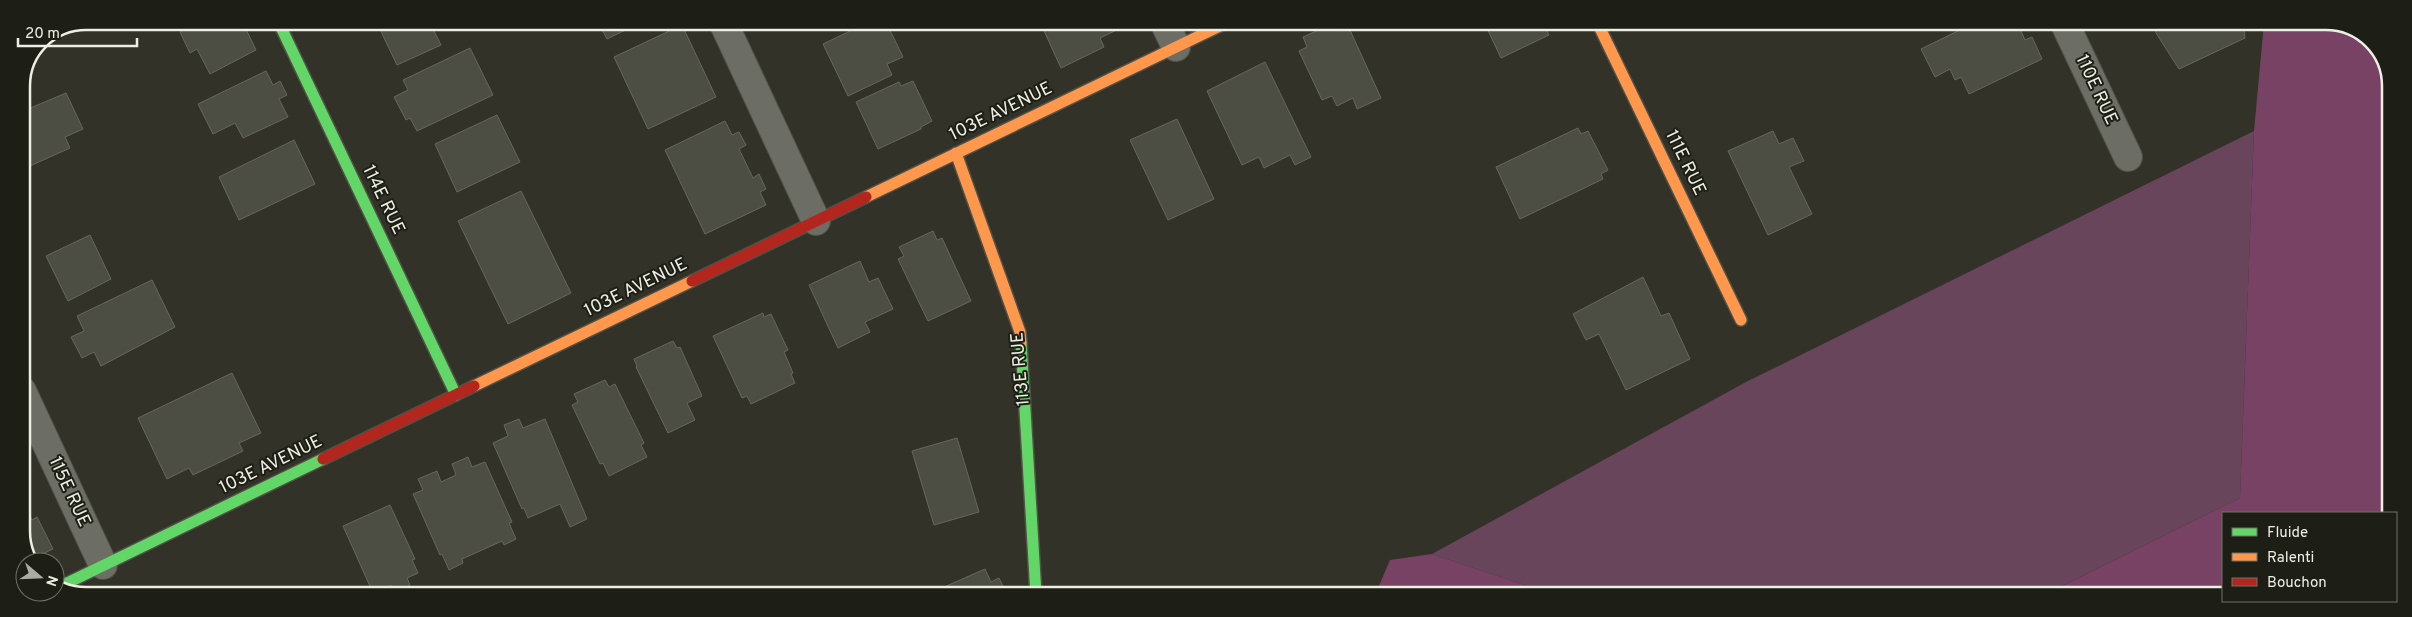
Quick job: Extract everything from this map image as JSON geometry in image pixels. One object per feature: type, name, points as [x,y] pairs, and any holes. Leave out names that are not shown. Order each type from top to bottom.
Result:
[{"type":"street","name":"114E RUE","points":[[282,30],[456,395]]},
{"type":"street","points":[[727,30],[816,221]]},
{"type":"street","points":[[1168,30],[1176,47]]},
{"type":"street","name":"103E AVENUE","points":[[67,583],[1211,30]]},
{"type":"street","name":"111E RUE","points":[[1601,30],[1741,320]]},
{"type":"street","name":"110E RUE","points":[[2068,30],[2128,157]]},
{"type":"street","name":"113E RUE","points":[[956,153],[1020,332],[1036,587]]},
{"type":"street","name":"115E RUE","points":[[30,408],[103,566]]},
{"type":"shaded area","points":[[2263,30],[2337,31],[2354,37],[2373,55],[2378,64],[2382,82],[2382,512],[2222,512],[2222,587],[2060,587],[2240,498],[2254,131]]},
{"type":"shaded area","points":[[2254,131],[2240,498],[2060,587],[1530,587],[1432,554],[1746,382]]},
{"type":"shaded area","points":[[1432,554],[1530,587],[1378,587],[1390,560]]},
{"type":"building","points":[[184,30],[246,30],[256,50],[210,74],[197,49],[190,53],[180,32]]},
{"type":"building","points":[[380,30],[434,30],[441,45],[397,65]]},
{"type":"building","points":[[602,30],[626,30],[607,39]]},
{"type":"building","points":[[671,30],[684,30],[716,97],[648,129],[614,57]]},
{"type":"building","points":[[852,30],[890,30],[903,57],[887,64],[892,75],[848,96],[823,44]]},
{"type":"building","points":[[1044,30],[1117,30],[1100,38],[1104,47],[1061,68]]},
{"type":"building","points":[[1319,30],[1350,30],[1381,98],[1357,109],[1353,98],[1337,106],[1332,96],[1322,100],[1299,51],[1307,47],[1303,37]]},
{"type":"building","points":[[1488,30],[1547,30],[1549,35],[1501,58]]},
{"type":"building","points":[[1960,30],[2021,30],[2025,40],[2032,37],[2042,59],[1969,94],[1961,77],[1955,80],[1950,69],[1935,77],[1921,49]]},
{"type":"building","points":[[2155,30],[2244,30],[2245,38],[2179,69]]},
{"type":"building","points":[[470,48],[493,95],[417,131],[410,118],[406,120],[394,97],[408,90],[403,80]]},
{"type":"building","points":[[1265,62],[1311,157],[1295,165],[1290,155],[1264,168],[1259,157],[1242,165],[1207,91]]},
{"type":"building","points":[[266,71],[273,85],[280,81],[287,95],[279,99],[288,117],[243,138],[235,123],[213,134],[198,104]]},
{"type":"building","points":[[913,81],[932,121],[921,127],[921,129],[878,149],[856,102],[899,82],[901,86]]},
{"type":"building","points":[[66,93],[83,129],[65,137],[70,148],[30,166],[30,108]]},
{"type":"building","points":[[497,115],[520,162],[457,192],[435,144]]},
{"type":"building","points":[[1177,119],[1214,199],[1168,220],[1130,140]]},
{"type":"building","points":[[725,121],[732,135],[739,132],[746,145],[739,149],[753,178],[759,174],[766,189],[760,192],[766,205],[705,234],[665,150]]},
{"type":"building","points":[[1578,128],[1581,134],[1588,131],[1608,170],[1601,174],[1603,179],[1520,219],[1496,167]]},
{"type":"building","points":[[1773,131],[1779,144],[1793,138],[1804,161],[1789,167],[1812,214],[1768,235],[1728,151]]},
{"type":"building","points":[[294,140],[315,184],[239,220],[219,177]]},
{"type":"building","points":[[521,191],[571,293],[508,324],[458,221]]},
{"type":"building","points":[[933,231],[937,240],[942,238],[971,301],[928,321],[898,259],[904,256],[899,247]]},
{"type":"building","points":[[90,235],[111,279],[68,301],[46,256]]},
{"type":"building","points":[[860,261],[869,282],[878,278],[893,309],[865,322],[870,332],[838,348],[809,285]]},
{"type":"building","points":[[1643,277],[1661,316],[1669,313],[1690,359],[1626,390],[1599,334],[1586,340],[1573,314]]},
{"type":"building","points":[[152,280],[175,327],[101,366],[94,352],[82,358],[71,337],[84,331],[77,316]]},
{"type":"building","points":[[763,313],[764,317],[771,314],[788,350],[784,352],[795,383],[751,404],[747,396],[742,398],[713,336]]},
{"type":"building","points":[[673,341],[677,348],[680,347],[702,396],[687,403],[695,420],[668,433],[636,367],[634,359]]},
{"type":"building","points":[[232,373],[261,433],[239,443],[243,451],[193,475],[189,468],[167,479],[138,418]]},
{"type":"building","points":[[605,380],[609,387],[615,384],[644,443],[641,445],[647,457],[609,476],[603,463],[600,464],[572,405],[578,402],[574,394]]},
{"type":"building","points":[[519,419],[523,428],[545,419],[587,519],[570,527],[560,504],[528,518],[524,508],[522,509],[493,443],[508,436],[504,425]]},
{"type":"building","points":[[957,438],[979,512],[934,525],[912,451]]},
{"type":"building","points":[[468,457],[472,467],[485,462],[512,522],[509,523],[516,539],[504,545],[502,541],[462,559],[463,563],[449,570],[442,554],[440,555],[413,494],[423,490],[418,479],[437,471],[441,482],[456,475],[452,464]]},
{"type":"building","points":[[390,505],[415,559],[412,560],[418,573],[407,578],[410,585],[405,587],[392,587],[391,585],[386,587],[370,587],[343,526]]},
{"type":"building","points":[[30,516],[32,520],[37,517],[53,549],[46,552],[34,552],[31,542]]},
{"type":"building","points":[[985,569],[991,582],[999,578],[1003,587],[944,587]]},
{"type":"traffic: fast","points":[[282,30],[456,395]]},
{"type":"traffic: fast","points":[[1021,343],[1036,587]]},
{"type":"traffic: fast","points":[[66,583],[323,459]]},
{"type":"traffic: slow","points":[[866,197],[1211,30]]},
{"type":"traffic: slow","points":[[1601,30],[1741,320]]},
{"type":"traffic: slow","points":[[956,153],[1020,332],[1021,343]]},
{"type":"traffic: slow","points":[[474,386],[692,281]]},
{"type":"traffic: jam","points":[[692,281],[866,197]]},
{"type":"traffic: jam","points":[[323,459],[474,386]]}]
